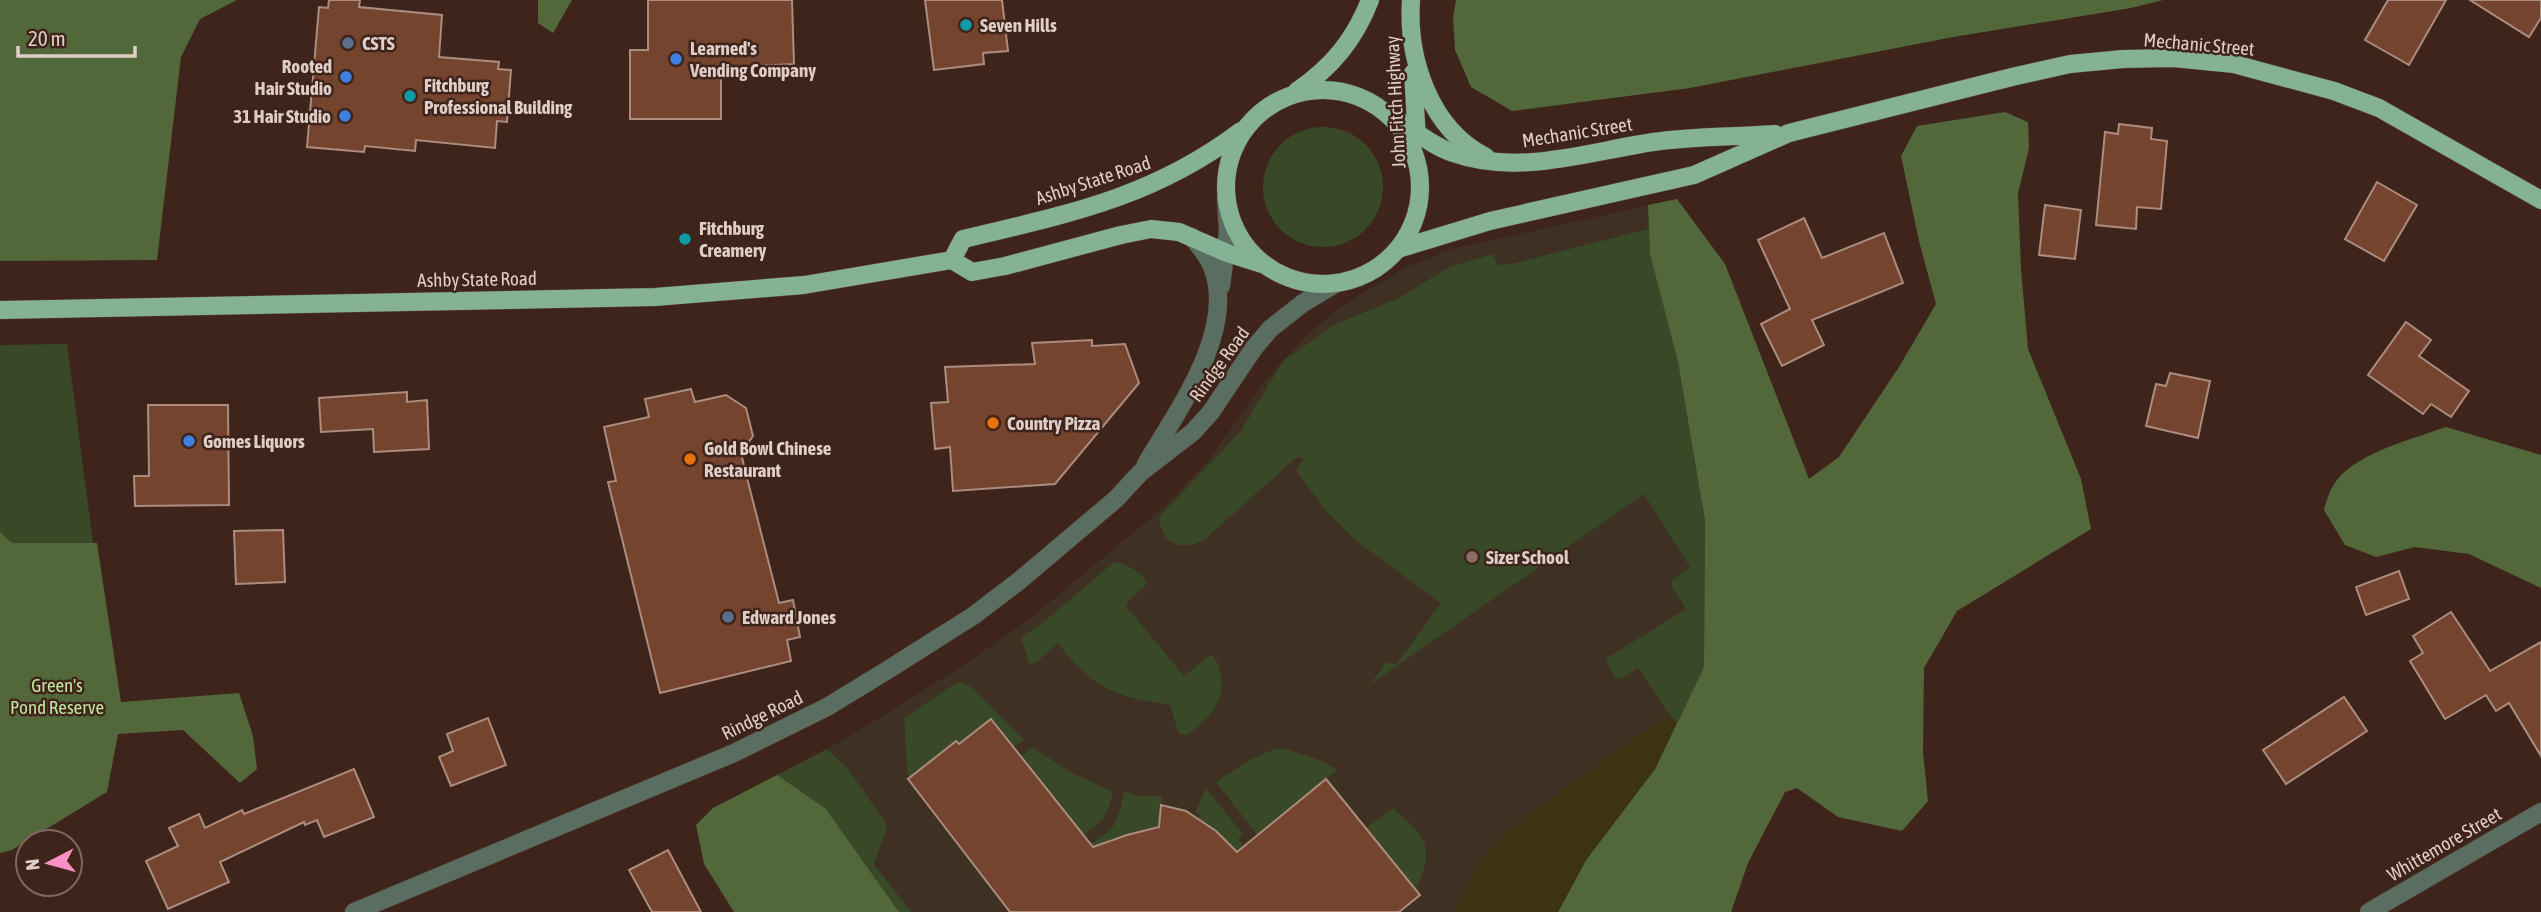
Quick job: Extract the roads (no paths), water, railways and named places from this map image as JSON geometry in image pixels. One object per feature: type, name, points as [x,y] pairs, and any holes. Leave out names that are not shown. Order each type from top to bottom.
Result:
[{"type":"main road","name":"John Fitch Highway","points":[[1294,94],[1320,75],[1339,55],[1352,38],[1370,0]]},
{"type":"main road","name":"John Fitch Highway","points":[[1411,0],[1420,178]]},
{"type":"main road","name":"John Fitch Highway","points":[[1411,24],[1423,84],[1433,107],[1459,138],[1477,152],[1495,161]]},
{"type":"main road","name":"Mechanic Street","points":[[1398,249],[1490,222],[1694,175],[1789,133],[2070,64],[2123,59],[2173,58],[2234,64],[2282,75],[2367,103],[2541,200]]},
{"type":"main road","points":[[1312,90],[1351,93],[1384,111],[1409,141],[1420,178],[1416,216],[1398,249],[1369,272],[1353,280],[1335,284],[1298,281],[1265,265],[1239,237],[1226,199],[1229,160],[1247,125],[1276,101],[1312,90]]},
{"type":"main road","name":"Mechanic Street","points":[[1384,111],[1451,152],[1495,161],[1541,162],[1659,141],[1789,133]]},
{"type":"main road","name":"Ashby State Road","points":[[952,260],[962,239],[1065,214],[1144,189],[1199,161],[1247,125]]},
{"type":"main road","name":"Ashby State Road","points":[[0,310],[655,297],[804,285],[952,260],[972,272],[1152,229],[1166,229],[1192,237],[1227,253],[1265,265]]},
{"type":"street","name":"Rindge Road","points":[[1140,473],[1184,401],[1201,367],[1216,316],[1227,253],[1226,199]]},
{"type":"street","name":"Rindge Road","points":[[1192,237],[1209,259],[1214,271],[1218,300],[1216,316]]},
{"type":"street","name":"Rindge Road","points":[[354,912],[734,753],[827,707],[973,616],[1020,582],[1116,499],[1140,473],[1193,432],[1211,412],[1270,329],[1303,303],[1335,284]]},
{"type":"street","name":"Whittemore Street","points":[[2369,912],[2541,812]]},
{"type":"place","name":"Seven Hills","points":[[966,25]]},
{"type":"place","name":"CSTS","points":[[348,43]]},
{"type":"place","name":"Learned's Vending Company","points":[[676,59]]},
{"type":"place","name":"Rooted Hair Studio","points":[[346,77]]},
{"type":"place","name":"Fitchburg Professional Building","points":[[410,96]]},
{"type":"place","name":"31 Hair Studio","points":[[345,116]]},
{"type":"place","name":"Fitchburg Creamery","points":[[685,239]]},
{"type":"place","name":"Country Pizza","points":[[993,423]]},
{"type":"place","name":"Gomes Liquors","points":[[189,441]]},
{"type":"place","name":"Gold Bowl Chinese Restaurant","points":[[690,459]]},
{"type":"place","name":"Sizer School","points":[[1472,557]]},
{"type":"place","name":"Edward Jones","points":[[728,617]]},
{"type":"park label","name":"Green's Pond Reserve","points":[[57,696]]}]
